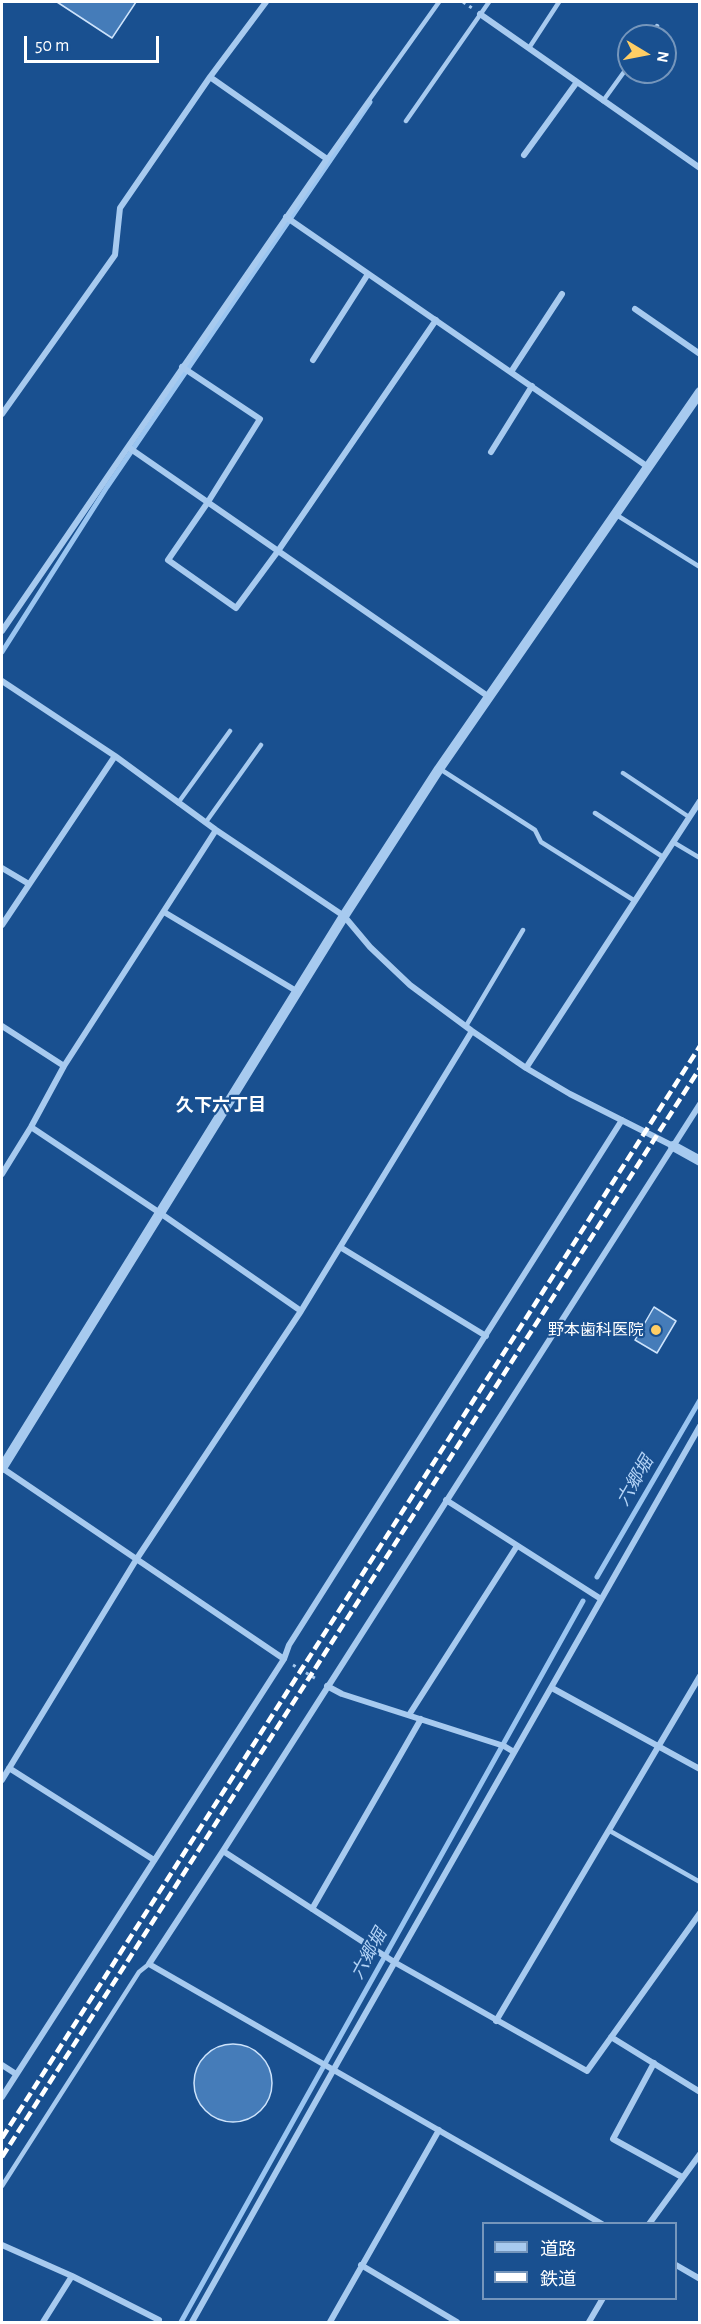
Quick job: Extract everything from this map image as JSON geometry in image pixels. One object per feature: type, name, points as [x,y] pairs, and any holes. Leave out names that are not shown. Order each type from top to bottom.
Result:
[{"type":"street","points":[[2,414],[115,255],[120,208],[210,77],[266,2]]},
{"type":"street","points":[[480,14],[699,168]]},
{"type":"street","points":[[2,631],[327,159],[210,77]]},
{"type":"street","points":[[524,155],[577,82]]},
{"type":"street","points":[[286,217],[648,466]]},
{"type":"street","points":[[313,360],[368,274]]},
{"type":"street","points":[[510,372],[562,294]]},
{"type":"street","points":[[634,309],[699,354]]},
{"type":"street","points":[[182,367],[260,419],[208,502],[168,560],[236,608],[278,551],[436,320]]},
{"type":"street","points":[[491,452],[532,386]]},
{"type":"street","points":[[284,1659],[2,1468],[344,916],[439,769],[699,392]]},
{"type":"street","points":[[128,447],[489,697]]},
{"type":"street","points":[[2,681],[115,756],[216,830],[344,916],[370,947],[410,985],[526,1068],[570,1094],[699,1161]]},
{"type":"street","points":[[2,925],[115,756]]},
{"type":"street","points":[[526,1068],[699,801]]},
{"type":"street","points":[[2,1174],[64,1066],[216,830]]},
{"type":"street","points":[[2,868],[29,884]]},
{"type":"street","points":[[164,912],[298,992]]},
{"type":"street","points":[[2,1026],[64,1066]]},
{"type":"street","points":[[2,1780],[136,1560],[301,1311],[469,1028]]},
{"type":"street","points":[[600,2222],[149,1964],[699,1104]]},
{"type":"street","points":[[2,2097],[284,1659],[289,1645],[622,1120]]},
{"type":"street","points":[[31,1127],[301,1311]]},
{"type":"street","points":[[340,1247],[486,1336]]},
{"type":"street","points":[[192,2322],[699,1426]]},
{"type":"street","points":[[446,1500],[601,1599]]},
{"type":"street","points":[[409,1715],[516,1546]]},
{"type":"street","points":[[496,2021],[610,1831],[699,1676]]},
{"type":"street","points":[[327,1686],[342,1694],[504,1746],[514,1752]]},
{"type":"street","points":[[552,1688],[699,1769]]},
{"type":"street","points":[[312,1909],[421,1719]]},
{"type":"street","points":[[9,1768],[154,1860]]},
{"type":"street","points":[[223,1851],[394,1962],[586,2071],[699,1913]]},
{"type":"street","points":[[611,2037],[699,2092]]},
{"type":"street","points":[[654,2063],[613,2139],[682,2177]]},
{"type":"street","points":[[2,2065],[16,2074]]},
{"type":"street","points":[[330,2322],[439,2130]]},
{"type":"street","points":[[650,2222],[699,2154]]},
{"type":"street","points":[[2,2245],[72,2276],[159,2320],[158,2322]]},
{"type":"street","points":[[361,2265],[457,2322]]},
{"type":"street","points":[[677,2266],[699,2279]]},
{"type":"street","points":[[43,2322],[72,2276]]},
{"type":"street","points":[[589,2322],[602,2300]]},
{"type":"lane","points":[[327,159],[439,2]]},
{"type":"lane","points":[[406,121],[489,2]]},
{"type":"lane","points":[[529,48],[559,2]]},
{"type":"lane","points":[[603,101],[617,82]]},
{"type":"lane","points":[[615,514],[699,567]]},
{"type":"lane","points":[[178,803],[230,730]]},
{"type":"lane","points":[[206,822],[261,745]]},
{"type":"lane","points":[[439,769],[535,830],[542,842],[635,901]]},
{"type":"lane","points":[[623,773],[689,816]]},
{"type":"lane","points":[[595,813],[663,857]]},
{"type":"lane","points":[[673,842],[699,858]]},
{"type":"lane","points":[[469,1028],[523,930]]},
{"type":"lane","points":[[610,1831],[699,1882]]},
{"type":"lane","points":[[2,2186],[139,1972],[149,1964]]},
{"type":"path","points":[[291,1664],[318,1681]]},
{"type":"building","points":[[57,2],[136,2],[112,38]]},
{"type":"building","name":"野本歯科医院","points":[[654,1307],[676,1321],[657,1353],[635,1340]]},
{"type":"building","points":[[233,2044],[248,2047],[265,2061],[272,2083],[269,2098],[255,2115],[233,2122],[218,2119],[201,2105],[194,2083],[197,2068],[211,2051]]},
{"type":"waterway","points":[[2,652],[107,487],[370,102]]},
{"type":"waterway","name":"六郷堀","points":[[597,1577],[700,1400]]},
{"type":"waterway","name":"六郷堀","points":[[181,2322],[583,1601]]},
{"type":"railway","points":[[2,2138],[700,1046]]},
{"type":"railway","points":[[2,2157],[700,1068]]},
{"type":"place","name":"野本歯科医院","points":[[656,1330]]},
{"type":"district","name":"久下六丁目","points":[[221,1106]]}]
